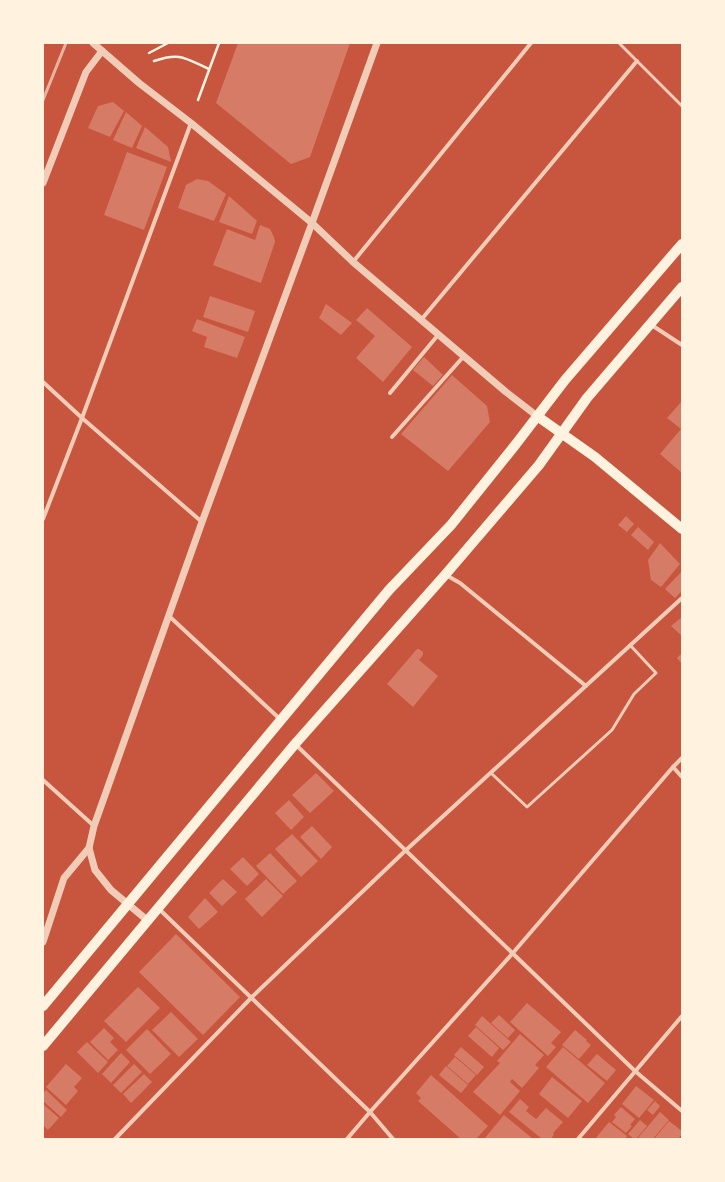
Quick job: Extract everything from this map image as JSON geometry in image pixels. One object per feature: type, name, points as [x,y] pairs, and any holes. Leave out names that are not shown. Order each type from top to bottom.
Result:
[{"type":"main road","points":[[43,1006],[389,590],[451,525],[565,380],[682,244]]},
{"type":"main road","points":[[43,1046],[295,744],[445,575],[539,465],[587,398],[682,287]]},
{"type":"main road","points":[[537,416],[595,457],[682,529]]},
{"type":"street","points":[[93,43],[139,83],[191,123],[312,224],[353,262],[438,335],[537,416]]},
{"type":"street","points":[[43,942],[64,878],[89,848],[94,826],[168,616],[377,43]]},
{"type":"street","points":[[353,262],[532,43]]},
{"type":"street","points":[[43,183],[86,72],[102,51]]},
{"type":"street","points":[[421,320],[637,61]]},
{"type":"street","points":[[43,519],[191,123]]},
{"type":"street","points":[[650,324],[682,345]]},
{"type":"street","points":[[390,393],[438,335]]},
{"type":"street","points":[[392,437],[464,356]]},
{"type":"street","points":[[43,382],[82,418],[202,522]]},
{"type":"street","points":[[445,575],[460,583],[586,686]]},
{"type":"street","points":[[115,1139],[252,998],[405,851],[682,598]]},
{"type":"street","points":[[168,616],[281,720]]},
{"type":"street","points":[[295,744],[634,1071],[682,1111]]},
{"type":"street","points":[[347,1139],[512,954],[682,758]]},
{"type":"street","points":[[673,767],[682,777]]},
{"type":"street","points":[[43,780],[94,826]]},
{"type":"street","points":[[89,848],[95,870],[111,890],[147,920]]},
{"type":"street","points":[[158,908],[370,1112],[393,1139]]},
{"type":"street","points":[[578,1139],[682,1016]]},
{"type":"lane","points":[[619,43],[682,106]]},
{"type":"lane","points":[[491,773],[527,807],[612,730],[634,694],[656,674],[630,645]]},
{"type":"path","points":[[149,53],[168,43]]},
{"type":"path","points":[[198,100],[219,43]]},
{"type":"path","points":[[154,61],[168,56],[183,56],[209,69]]},
{"type":"building","points":[[238,43],[350,43],[310,157],[291,164],[216,103]]},
{"type":"building","points":[[113,102],[124,111],[110,137],[88,128],[98,106]]},
{"type":"building","points":[[126,112],[142,126],[132,148],[113,140]]},
{"type":"building","points":[[145,127],[168,147],[171,162],[136,148]]},
{"type":"building","points":[[127,152],[167,167],[144,230],[104,215]]},
{"type":"building","points":[[197,179],[208,181],[226,194],[214,221],[178,208],[186,185]]},
{"type":"building","points":[[229,196],[257,221],[252,234],[219,222]]},
{"type":"building","points":[[260,225],[270,229],[275,242],[261,283],[213,265],[227,229],[255,240]]},
{"type":"building","points":[[210,296],[255,311],[248,332],[203,317]]},
{"type":"building","points":[[326,304],[352,323],[341,335],[319,318]]},
{"type":"building","points":[[367,308],[412,347],[383,382],[356,358],[375,336],[356,320]]},
{"type":"building","points":[[197,319],[245,337],[237,358],[204,347],[207,337],[192,331]]},
{"type":"building","points":[[424,357],[443,375],[433,386],[413,370]]},
{"type":"building","points":[[452,375],[487,406],[490,422],[448,471],[401,434]]},
{"type":"building","points":[[682,401],[682,473],[660,454],[681,429],[667,418]]},
{"type":"building","points":[[626,516],[634,524],[627,532],[618,525]]},
{"type":"building","points":[[638,527],[654,542],[648,550],[631,535]]},
{"type":"building","points":[[660,543],[680,564],[661,587],[651,580],[648,560]]},
{"type":"building","points":[[682,571],[682,591],[675,598],[665,589]]},
{"type":"building","points":[[682,617],[682,636],[671,626]]},
{"type":"building","points":[[417,649],[423,652],[423,655],[419,660],[438,676],[413,707],[387,684]]},
{"type":"building","points":[[682,653],[682,664],[677,658]]},
{"type":"building","points":[[316,773],[334,791],[310,813],[292,795]]},
{"type":"building","points":[[289,800],[304,817],[291,830],[275,813]]},
{"type":"building","points":[[312,826],[332,847],[321,859],[300,837]]},
{"type":"building","points":[[292,834],[318,861],[301,877],[275,849]]},
{"type":"building","points":[[270,853],[297,881],[283,894],[256,866]]},
{"type":"building","points":[[243,857],[259,874],[247,886],[230,869]]},
{"type":"building","points":[[223,879],[237,892],[222,906],[209,893]]},
{"type":"building","points":[[266,879],[283,896],[262,917],[245,899]]},
{"type":"building","points":[[205,898],[218,912],[199,929],[188,917]]},
{"type":"building","points":[[176,934],[240,997],[203,1035],[139,972]]},
{"type":"building","points":[[138,987],[160,1008],[126,1042],[104,1021]]},
{"type":"building","points":[[527,1003],[561,1032],[551,1043],[556,1047],[548,1056],[510,1022]]},
{"type":"building","points":[[171,1012],[198,1039],[179,1057],[152,1030]]},
{"type":"building","points":[[499,1015],[515,1030],[508,1038],[491,1023]]},
{"type":"building","points":[[482,1016],[511,1042],[503,1050],[475,1025]]},
{"type":"building","points":[[476,1027],[499,1048],[492,1057],[468,1036]]},
{"type":"building","points":[[104,1028],[114,1038],[110,1042],[118,1050],[108,1060],[90,1042]]},
{"type":"building","points":[[147,1029],[171,1054],[150,1074],[126,1050]]},
{"type":"building","points":[[575,1030],[591,1045],[579,1059],[562,1045]]},
{"type":"building","points":[[520,1034],[544,1055],[535,1065],[539,1068],[522,1088],[512,1079],[510,1082],[520,1091],[500,1115],[473,1092],[500,1063],[497,1061]]},
{"type":"building","points":[[87,1042],[108,1062],[98,1073],[77,1052]]},
{"type":"building","points":[[461,1047],[484,1067],[477,1075],[454,1055]]},
{"type":"building","points":[[563,1047],[605,1083],[588,1103],[546,1067]]},
{"type":"building","points":[[121,1053],[130,1062],[111,1083],[102,1074]]},
{"type":"building","points":[[597,1054],[616,1070],[607,1081],[587,1065]]},
{"type":"building","points":[[455,1057],[476,1075],[468,1084],[447,1066]]},
{"type":"building","points":[[66,1064],[82,1078],[74,1087],[78,1091],[66,1105],[46,1087]]},
{"type":"building","points":[[134,1064],[142,1072],[121,1093],[113,1085]]},
{"type":"building","points":[[446,1066],[468,1085],[461,1093],[439,1075]]},
{"type":"building","points":[[144,1074],[152,1082],[131,1103],[123,1094]]},
{"type":"building","points":[[431,1075],[488,1126],[476,1139],[461,1139],[418,1101],[421,1098],[416,1093]]},
{"type":"building","points":[[552,1077],[582,1101],[568,1118],[539,1094]]},
{"type":"building","points":[[636,1086],[654,1100],[639,1118],[622,1104]]},
{"type":"building","points":[[46,1090],[67,1110],[61,1117],[43,1101],[43,1093]]},
{"type":"building","points":[[520,1099],[529,1107],[526,1111],[536,1119],[546,1108],[563,1122],[553,1133],[554,1134],[551,1139],[542,1139],[509,1112]]},
{"type":"building","points":[[655,1101],[660,1106],[653,1115],[647,1110]]},
{"type":"building","points":[[43,1104],[59,1118],[48,1130],[43,1125]]},
{"type":"building","points":[[621,1107],[635,1119],[630,1125],[632,1126],[626,1133],[612,1122],[616,1117],[614,1115]]},
{"type":"building","points":[[660,1112],[669,1120],[653,1139],[637,1139]]},
{"type":"building","points":[[504,1115],[533,1139],[484,1139]]},
{"type":"building","points":[[640,1120],[647,1126],[636,1139],[634,1139],[628,1134]]},
{"type":"building","points":[[669,1121],[682,1131],[682,1134],[678,1139],[654,1139]]},
{"type":"building","points":[[609,1122],[627,1136],[625,1139],[595,1139]]},
{"type":"railway","points":[[43,100],[66,43]]}]
